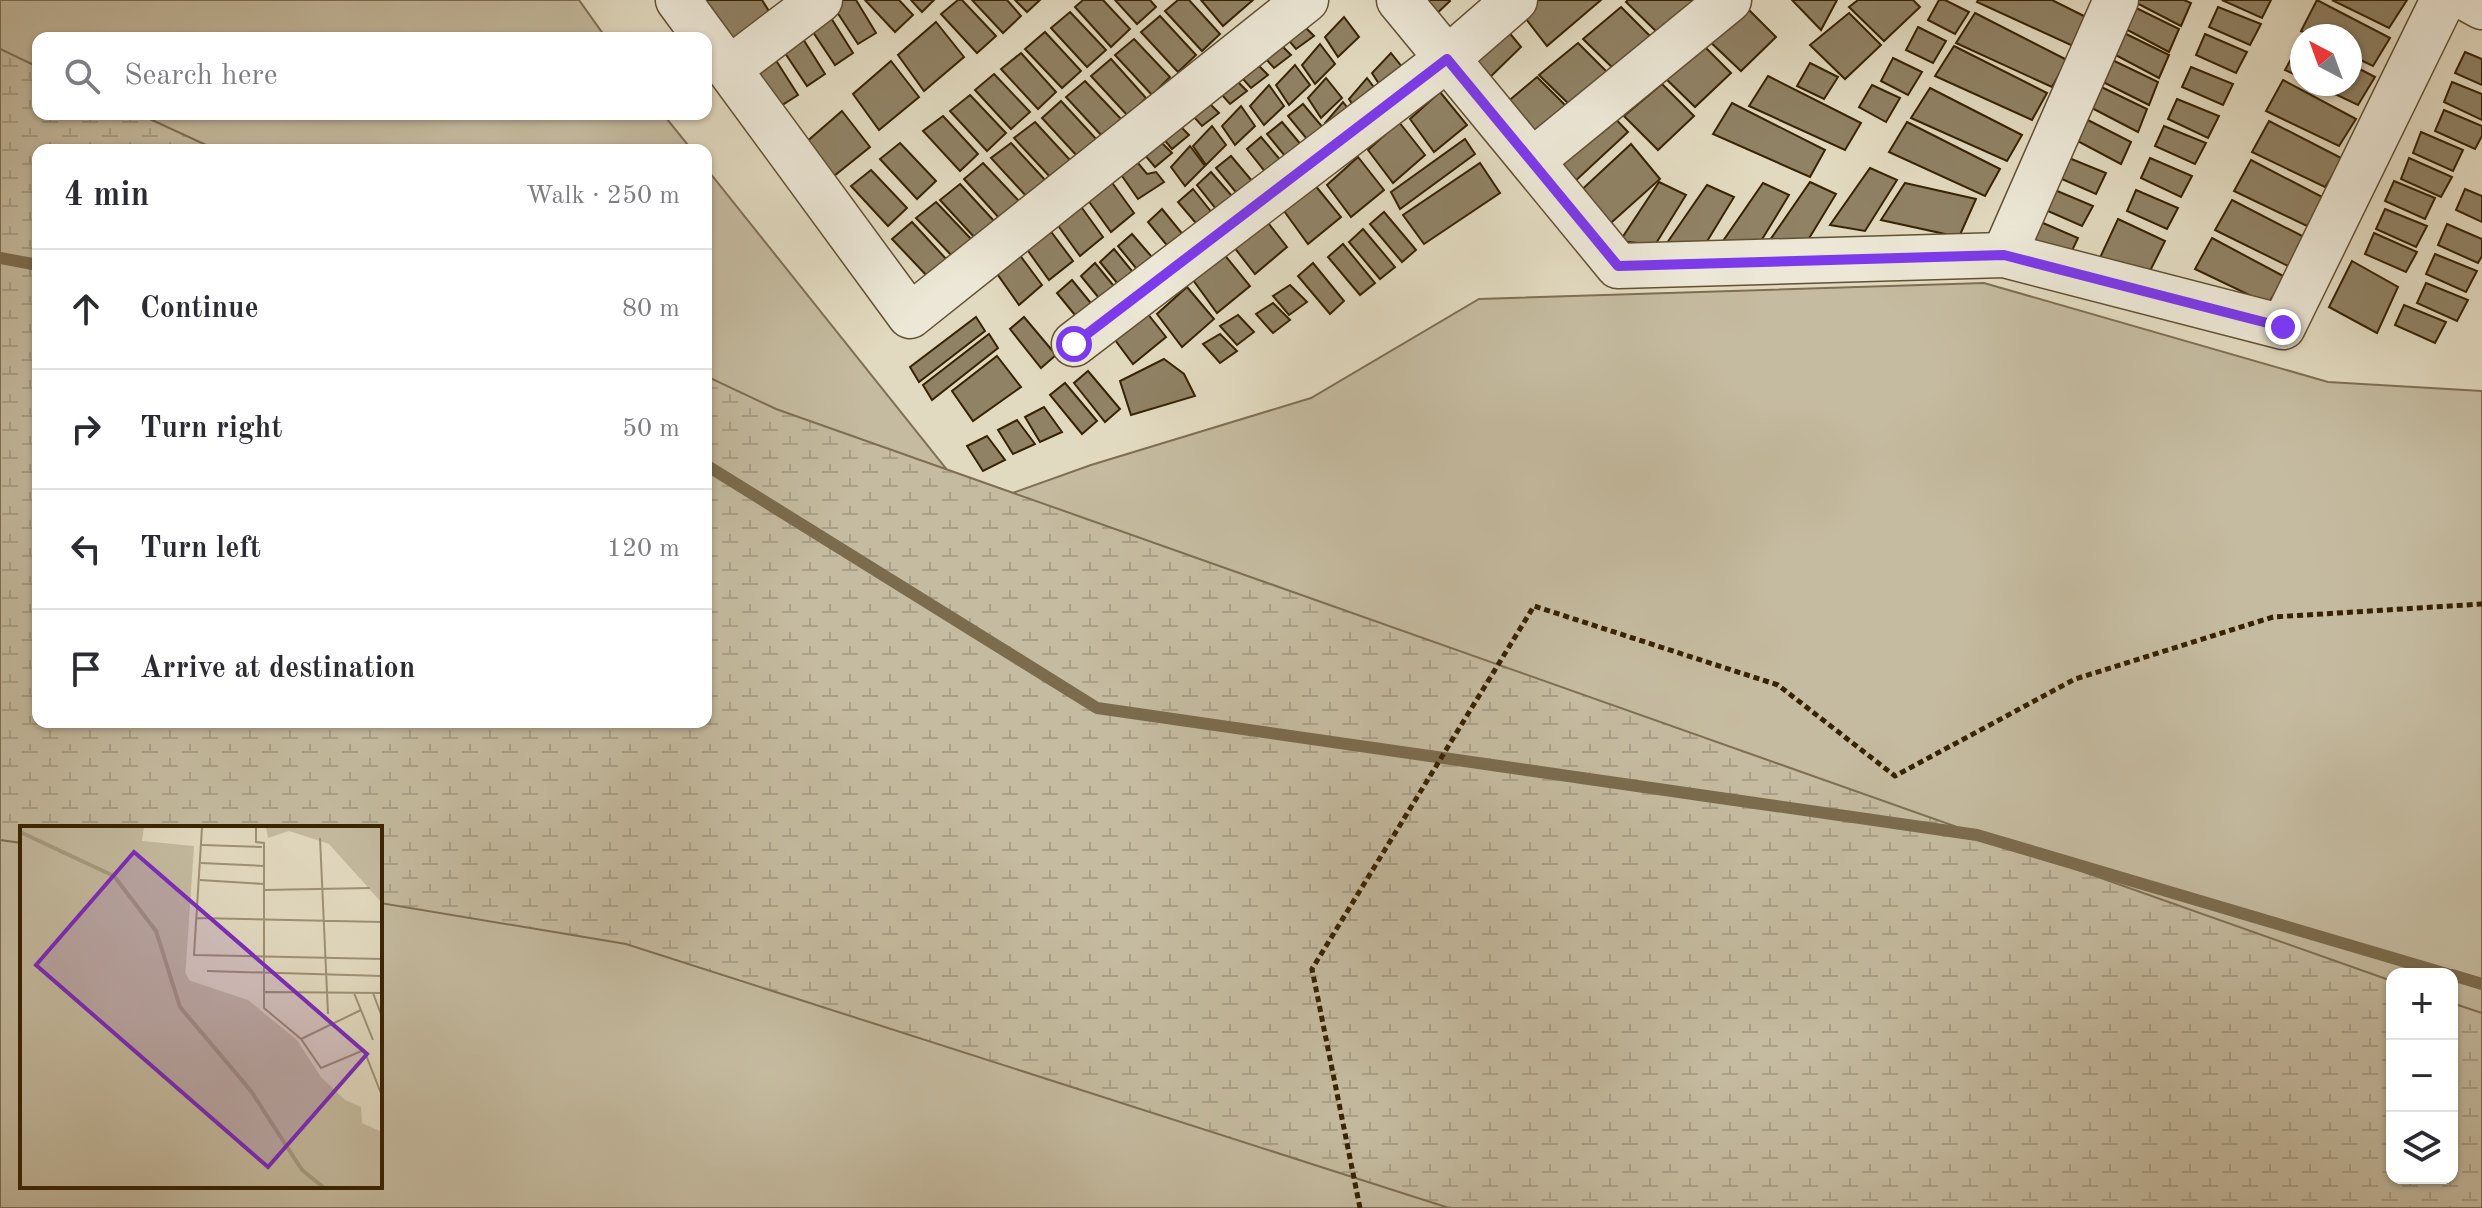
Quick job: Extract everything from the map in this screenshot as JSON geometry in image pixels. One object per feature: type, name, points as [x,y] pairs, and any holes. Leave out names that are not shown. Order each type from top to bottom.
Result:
[{"type":"street","points":[[678,0],[702,32]]},
{"type":"street","points":[[729,69],[820,0]]},
{"type":"street","points":[[712,46],[910,316],[1306,0]]},
{"type":"street","points":[[1399,0],[1618,266],[2004,255],[2283,327],[2443,0]]},
{"type":"street","points":[[1074,344],[1447,59],[1515,0]]},
{"type":"street","points":[[1532,161],[1729,0]]},
{"type":"street","points":[[2004,255],[2116,0]]},
{"type":"street","points":[[2469,0],[2482,7]]},
{"type":"path","points":[[1360,1208],[1312,969],[1534,606],[1778,685],[1895,776],[2075,679],[2273,617],[2482,604]]},
{"type":"green space","points":[[0,0],[579,0],[602,32],[32,32],[32,120],[668,120],[687,144],[32,144],[32,728],[712,728],[712,176],[976,506],[1091,465],[1311,398],[1479,299],[1984,283],[2328,382],[2482,391],[2482,1208],[0,1208]]},
{"type":"green space","points":[[0,49],[32,64],[32,120],[152,120],[204,144],[32,144],[32,728],[712,728],[712,379],[776,409],[2386,979],[2386,1184],[2458,1184],[2458,1005],[2482,1013],[2482,1208],[1449,1208],[626,944],[382,903],[382,826],[20,826],[20,843],[0,840]]},
{"type":"building","points":[[692,0],[762,0],[779,27],[737,57]]},
{"type":"building","points":[[835,0],[856,0],[876,33],[858,44],[831,3]]},
{"type":"building","points":[[865,0],[899,0],[913,15],[895,32]]},
{"type":"building","points":[[911,0],[934,0],[922,12]]},
{"type":"building","points":[[962,0],[996,36],[977,53],[941,14]]},
{"type":"building","points":[[972,0],[1007,0],[1021,16],[1003,33]]},
{"type":"building","points":[[1015,0],[1040,0],[1027,12]]},
{"type":"building","points":[[1083,0],[1103,0],[1130,29],[1111,47],[1075,7]]},
{"type":"building","points":[[1115,0],[1150,0],[1156,7],[1137,24]]},
{"type":"building","points":[[1178,0],[1189,0],[1220,34],[1202,51],[1165,11]]},
{"type":"building","points":[[1201,0],[1253,0],[1223,26]]},
{"type":"building","points":[[1417,0],[1449,0],[1450,1],[1429,21]]},
{"type":"building","points":[[1532,0],[1601,0],[1547,46],[1519,10]]},
{"type":"building","points":[[1695,0],[1661,36],[1626,2]]},
{"type":"building","points":[[1792,0],[1837,0],[1821,30]]},
{"type":"building","points":[[1858,0],[1913,0],[1920,7],[1884,41],[1849,7]]},
{"type":"building","points":[[1939,0],[1969,12],[1955,34],[1928,20]]},
{"type":"building","points":[[1978,0],[2052,0],[2088,18],[2073,46]]},
{"type":"building","points":[[2131,0],[2184,0],[2191,3],[2181,26]]},
{"type":"building","points":[[2222,0],[2271,0],[2262,18]]},
{"type":"building","points":[[2317,0],[2390,38],[2373,66],[2362,61],[2362,24],[2305,24]]},
{"type":"building","points":[[2332,0],[2407,0],[2389,28]]},
{"type":"building","points":[[2124,2],[2179,29],[2169,52],[2118,25]]},
{"type":"building","points":[[1744,5],[1776,37],[1741,71],[1705,37]]},
{"type":"building","points":[[1621,7],[1653,39],[1618,73],[1583,39]]},
{"type":"building","points":[[2218,7],[2261,24],[2250,45],[2209,27]]},
{"type":"building","points":[[826,10],[853,53],[835,65],[807,23]]},
{"type":"building","points":[[1070,12],[1106,50],[1087,67],[1051,28]]},
{"type":"building","points":[[1849,13],[1881,45],[1845,79],[1810,45]]},
{"type":"building","points":[[1975,13],[2067,60],[2052,87],[1956,43]]},
{"type":"building","points":[[1160,16],[1196,55],[1178,72],[1141,32]]},
{"type":"building","points":[[1344,17],[1359,37],[1338,57],[1325,37]]},
{"type":"building","points":[[1297,19],[1314,36],[1296,49],[1280,30]]},
{"type":"building","points":[[936,22],[964,57],[924,91],[898,55]]},
{"type":"building","points":[[1503,25],[1521,47],[1482,85],[1463,61]]},
{"type":"building","points":[[1918,27],[1946,41],[1933,63],[1906,50]]},
{"type":"building","points":[[2114,28],[2169,55],[2159,78],[2108,51]]},
{"type":"building","points":[[798,31],[825,74],[807,86],[779,44]]},
{"type":"building","points":[[1045,32],[1081,71],[1062,88],[1025,49]]},
{"type":"building","points":[[2205,34],[2247,52],[2236,73],[2196,55]]},
{"type":"building","points":[[1274,38],[1291,55],[1274,68],[1257,49]]},
{"type":"building","points":[[1134,39],[1170,77],[1152,95],[1115,55]]},
{"type":"building","points":[[1699,41],[1731,73],[1695,107],[1660,73]]},
{"type":"building","points":[[1578,43],[1610,75],[1574,109],[1539,75]]},
{"type":"building","points":[[1320,44],[1335,64],[1315,84],[1302,65]]},
{"type":"building","points":[[1954,46],[2047,93],[2032,120],[1935,76]]},
{"type":"building","points":[[770,51],[798,95],[779,107],[752,65]]},
{"type":"building","points":[[2465,52],[2482,59],[2482,85],[2455,73]]},
{"type":"building","points":[[1021,53],[1056,92],[1038,109],[1001,69]]},
{"type":"building","points":[[1391,53],[1406,72],[1385,93],[1372,73]]},
{"type":"building","points":[[2104,56],[2158,82],[2149,105],[2097,79]]},
{"type":"building","points":[[1251,58],[1268,75],[1251,88],[1234,69]]},
{"type":"building","points":[[1893,58],[1922,72],[1908,95],[1881,81]]},
{"type":"building","points":[[1111,59],[1146,98],[1128,116],[1091,76]]},
{"type":"building","points":[[891,61],[919,97],[879,130],[853,94]]},
{"type":"building","points":[[1810,63],[1838,77],[1824,99],[1797,86]]},
{"type":"building","points":[[1295,65],[1310,85],[1289,105],[1276,85]]},
{"type":"building","points":[[2191,67],[2233,84],[2223,105],[2182,87]]},
{"type":"building","points":[[2362,70],[2375,77],[2358,105],[2339,96],[2362,96]]},
{"type":"building","points":[[994,74],[1030,112],[1011,129],[975,90]]},
{"type":"building","points":[[1230,74],[1247,91],[1230,104],[1213,85]]},
{"type":"building","points":[[1768,76],[1861,123],[1845,150],[1749,106]]},
{"type":"building","points":[[1537,77],[1569,109],[1533,143],[1499,109]]},
{"type":"building","points":[[1326,78],[1342,98],[1321,118],[1308,98]]},
{"type":"building","points":[[1367,78],[1382,98],[1361,118],[1349,99]]},
{"type":"building","points":[[2283,80],[2290,84],[2290,96],[2313,96],[2356,119],[2339,146],[2266,111]]},
{"type":"building","points":[[1085,81],[1121,119],[1102,136],[1066,97]]},
{"type":"building","points":[[2452,82],[2482,94],[2482,120],[2444,102]]},
{"type":"building","points":[[2093,83],[2147,109],[2138,132],[2086,105]]},
{"type":"building","points":[[1662,84],[1694,116],[1658,150],[1624,116]]},
{"type":"building","points":[[1269,85],[1284,106],[1264,125],[1250,106]]},
{"type":"building","points":[[1872,85],[1900,98],[1886,122],[1859,107]]},
{"type":"building","points":[[1930,88],[2022,135],[2007,161],[1911,118]]},
{"type":"building","points":[[1440,92],[1467,125],[1434,152],[1410,119]]},
{"type":"building","points":[[970,95],[1006,133],[987,151],[950,111]]},
{"type":"building","points":[[1202,96],[1219,113],[1202,126],[1185,107]]},
{"type":"building","points":[[2177,99],[2219,116],[2208,138],[2168,119]]},
{"type":"building","points":[[1061,101],[1097,140],[1078,157],[1042,118]]},
{"type":"building","points":[[1343,102],[1357,120],[1335,136],[1325,123]]},
{"type":"building","points":[[1732,103],[1825,150],[1810,177],[1713,134]]},
{"type":"building","points":[[1303,104],[1335,142],[1320,155],[1288,116]]},
{"type":"building","points":[[1241,106],[1255,126],[1235,145],[1222,126]]},
{"type":"building","points":[[1606,109],[1628,132],[1572,184],[1552,156]]},
{"type":"building","points":[[2444,110],[2482,126],[2482,136],[2475,149],[2435,131]]},
{"type":"building","points":[[842,111],[870,147],[829,180],[804,144]]},
{"type":"building","points":[[2076,114],[2131,142],[2121,164],[2070,137]]},
{"type":"building","points":[[943,116],[978,154],[960,171],[923,131]]},
{"type":"building","points":[[1172,118],[1189,135],[1172,149],[1155,129]]},
{"type":"building","points":[[2269,121],[2343,159],[2325,187],[2252,152]]},
{"type":"building","points":[[1035,122],[1070,160],[1051,178],[1014,138]]},
{"type":"building","points":[[1282,122],[1313,159],[1298,172],[1267,134]]},
{"type":"building","points":[[1399,122],[1425,155],[1393,183],[1368,150]]},
{"type":"building","points":[[1907,122],[2000,169],[1985,196],[1889,152]]},
{"type":"building","points":[[1212,126],[1226,145],[1206,165],[1193,146]]},
{"type":"building","points":[[2164,126],[2206,143],[2195,164],[2155,146]]},
{"type":"building","points":[[2421,132],[2463,150],[2453,171],[2413,153]]},
{"type":"building","points":[[1155,136],[1172,153],[1155,167],[1138,147]]},
{"type":"building","points":[[1261,137],[1293,175],[1278,188],[1247,149]]},
{"type":"building","points":[[1465,139],[1475,154],[1400,209],[1391,192]]},
{"type":"building","points":[[900,143],[936,181],[917,199],[880,159]]},
{"type":"building","points":[[1011,143],[1046,181],[1028,198],[991,158]]},
{"type":"building","points":[[1631,144],[1660,179],[1603,230],[1576,195]]},
{"type":"building","points":[[1190,146],[1205,166],[1185,186],[1171,167]]},
{"type":"building","points":[[1128,151],[1147,174],[1156,172],[1164,182],[1138,199],[1113,163]]},
{"type":"building","points":[[1231,156],[1263,194],[1248,207],[1216,168]]},
{"type":"building","points":[[2064,156],[2106,173],[2096,194],[2055,176]]},
{"type":"building","points":[[1358,157],[1384,190],[1351,217],[1327,185]]},
{"type":"building","points":[[2150,158],[2192,176],[2181,197],[2141,178]]},
{"type":"building","points":[[2409,158],[2452,177],[2441,197],[2401,179]]},
{"type":"building","points":[[2251,160],[2324,198],[2307,226],[2234,191]]},
{"type":"building","points":[[983,163],[1019,201],[1000,219],[964,179]]},
{"type":"building","points":[[1480,163],[1500,193],[1424,244],[1403,215]]},
{"type":"building","points":[[1870,168],[1897,180],[1865,231],[1830,225]]},
{"type":"building","points":[[871,170],[907,208],[888,226],[851,186]]},
{"type":"building","points":[[1211,172],[1244,210],[1228,224],[1197,185]]},
{"type":"building","points":[[1105,173],[1134,213],[1111,232],[1080,189]]},
{"type":"building","points":[[2394,181],[2435,198],[2425,219],[2385,201]]},
{"type":"building","points":[[1659,182],[1686,195],[1655,245],[1620,241]]},
{"type":"building","points":[[1810,182],[1836,194],[1805,245],[1770,240]]},
{"type":"building","points":[[1763,183],[1789,195],[1758,246],[1723,241]]},
{"type":"building","points":[[1905,183],[1976,199],[1959,237],[1881,220]]},
{"type":"building","points":[[960,184],[995,222],[976,239],[940,200]]},
{"type":"building","points":[[1314,184],[1341,217],[1308,244],[1284,211]]},
{"type":"building","points":[[1707,185],[1734,197],[1703,248],[1667,243]]},
{"type":"building","points":[[2050,188],[2093,206],[2082,226],[2041,208]]},
{"type":"building","points":[[1193,189],[1221,224],[1206,235],[1178,202]]},
{"type":"building","points":[[2465,189],[2482,196],[2482,222],[2456,210]]},
{"type":"building","points":[[2136,190],[2178,208],[2167,229],[2127,211]]},
{"type":"building","points":[[1074,197],[1103,237],[1080,256],[1049,213]]},
{"type":"building","points":[[2232,200],[2306,238],[2288,266],[2215,230]]},
{"type":"building","points":[[936,202],[972,240],[953,257],[916,218]]},
{"type":"building","points":[[1162,209],[1194,248],[1179,260],[1148,222]]},
{"type":"building","points":[[2385,209],[2427,226],[2416,247],[2376,229]]},
{"type":"building","points":[[1384,212],[1416,250],[1402,262],[1370,224]]},
{"type":"building","points":[[1261,214],[1287,247],[1255,274],[1230,242]]},
{"type":"building","points":[[2118,219],[2165,241],[2144,283],[2098,262]]},
{"type":"building","points":[[2036,220],[2078,238],[2068,259],[2028,241]]},
{"type":"building","points":[[1043,221],[1073,261],[1049,280],[1018,237]]},
{"type":"building","points":[[912,222],[948,261],[929,278],[892,239]]},
{"type":"building","points":[[2447,224],[2482,239],[2482,256],[2478,263],[2438,245]]},
{"type":"building","points":[[1363,229],[1395,267],[1380,279],[1349,242]]},
{"type":"building","points":[[2374,233],[2417,252],[2406,272],[2365,254]]},
{"type":"building","points":[[1132,234],[1164,271],[1149,284],[1118,246]]},
{"type":"building","points":[[2212,238],[2285,277],[2268,304],[2195,269]]},
{"type":"building","points":[[1343,244],[1375,283],[1360,295],[1328,257]]},
{"type":"building","points":[[1013,246],[1042,285],[1019,305],[988,261]]},
{"type":"building","points":[[1114,249],[1145,287],[1131,300],[1100,262]]},
{"type":"building","points":[[1223,253],[1250,286],[1217,313],[1193,280]]},
{"type":"building","points":[[2435,254],[2477,271],[2466,292],[2426,274]]},
{"type":"building","points":[[2352,261],[2398,287],[2377,333],[2329,307]]},
{"type":"building","points":[[1095,263],[1127,302],[1112,314],[1081,276]]},
{"type":"building","points":[[1313,263],[1344,301],[1330,314],[1298,276]]},
{"type":"building","points":[[1072,280],[1103,318],[1088,331],[1057,293]]},
{"type":"building","points":[[2426,283],[2468,300],[2457,321],[2417,303]]},
{"type":"building","points":[[1290,285],[1307,302],[1289,315],[1273,296]]},
{"type":"building","points":[[1187,287],[1214,319],[1182,347],[1157,314]]},
{"type":"building","points":[[1273,303],[1290,320],[1273,333],[1256,314]]},
{"type":"building","points":[[1140,304],[1166,337],[1133,364],[1109,332]]},
{"type":"building","points":[[2404,305],[2446,322],[2435,343],[2395,325]]},
{"type":"building","points":[[1238,315],[1254,332],[1237,345],[1220,326]]},
{"type":"building","points":[[976,317],[985,331],[919,382],[910,367]]},
{"type":"building","points":[[1024,317],[1056,355],[1041,368],[1010,329]]},
{"type":"building","points":[[989,334],[998,348],[932,400],[923,385]]},
{"type":"building","points":[[1220,334],[1237,351],[1220,363],[1203,344]]},
{"type":"building","points":[[997,356],[1021,387],[973,421],[952,391]]},
{"type":"building","points":[[1164,359],[1184,374],[1195,396],[1131,415],[1120,381]]},
{"type":"building","points":[[1088,371],[1120,409],[1105,422],[1074,383]]},
{"type":"building","points":[[1065,383],[1097,421],[1082,434],[1050,395]]},
{"type":"building","points":[[1044,407],[1062,432],[1040,442],[1025,417]]},
{"type":"building","points":[[1017,420],[1035,444],[1013,454],[998,430]]},
{"type":"building","points":[[987,436],[1005,460],[983,471],[967,446]]},
{"type":"waterway","points":[[0,258],[32,264]]},
{"type":"waterway","points":[[712,469],[1097,708],[1977,835],[2427,968]]},
{"type":"waterway","points":[[2458,977],[2482,984]]},
{"type":"route","points":[[1074,344],[1447,59],[1618,266],[2004,255],[2283,327]]}]
